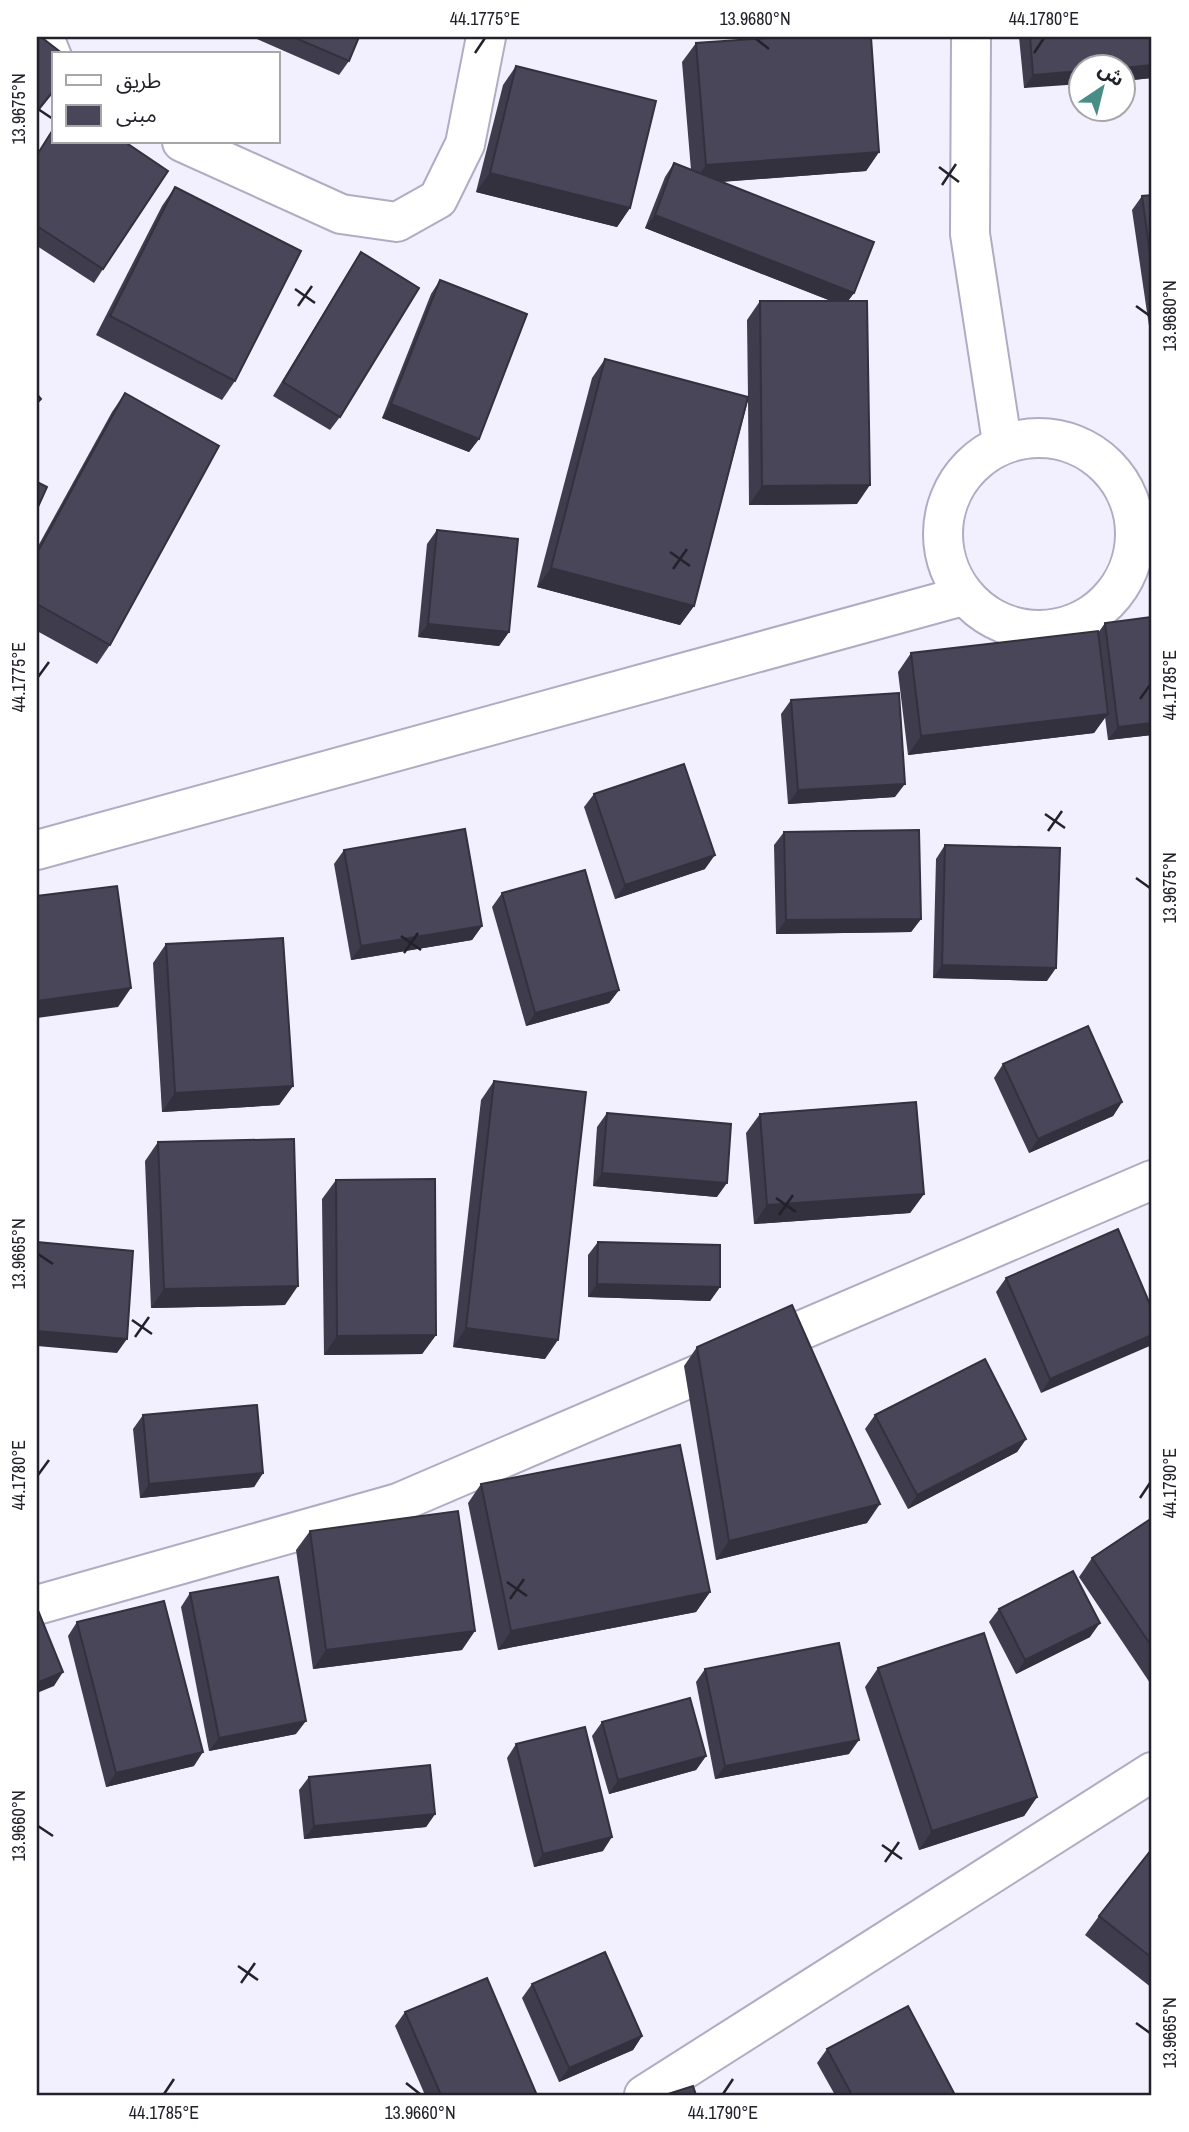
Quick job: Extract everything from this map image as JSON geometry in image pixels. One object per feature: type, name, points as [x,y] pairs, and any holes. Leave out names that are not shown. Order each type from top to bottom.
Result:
[{"type":"street","points":[[44,37],[52,57]]},
{"type":"street","points":[[186,144],[341,214],[397,222],[438,199],[465,144],[486,37]]},
{"type":"street","points":[[971,37],[970,234],[1002,442]]},
{"type":"street","points":[[1050,436],[1102,459],[1132,507],[1143,564],[1105,606],[1058,631],[1006,626],[963,597],[940,543],[952,486],[1002,442],[1050,436]]},
{"type":"street","points":[[37,850],[963,597]]},
{"type":"street","points":[[37,1605],[398,1503],[1152,1180]]},
{"type":"street","points":[[644,2095],[1152,1772]]},
{"type":"building","points":[[37,37],[41,37],[60,52],[52,52],[52,92],[37,111]]},
{"type":"building","points":[[293,37],[359,37],[349,61]]},
{"type":"building","points":[[781,37],[871,37],[879,152],[706,165],[696,43]]},
{"type":"building","points":[[1030,37],[1152,37],[1152,65],[1136,67],[1136,52],[1066,52],[1066,72],[1033,75]]},
{"type":"building","points":[[516,66],[656,101],[630,208],[490,173]]},
{"type":"building","points":[[52,131],[52,144],[128,144],[168,171],[103,269],[37,226],[37,155]]},
{"type":"building","points":[[674,163],[874,242],[854,293],[655,215]]},
{"type":"building","points":[[175,187],[301,251],[235,381],[110,316]]},
{"type":"building","points":[[1152,195],[1152,268],[1142,196]]},
{"type":"building","points":[[361,252],[419,288],[340,417],[283,382]]},
{"type":"building","points":[[440,280],[527,314],[479,439],[391,404]]},
{"type":"building","points":[[760,301],[867,301],[870,485],[762,486]]},
{"type":"building","points":[[605,359],[748,397],[694,606],[551,568]]},
{"type":"building","points":[[125,393],[219,446],[110,645],[37,604],[37,553]]},
{"type":"building","points":[[37,482],[47,487],[37,509]]},
{"type":"building","points":[[437,530],[518,539],[509,632],[428,624]]},
{"type":"building","points":[[1152,617],[1152,723],[1118,727],[1105,623]]},
{"type":"building","points":[[1098,631],[1108,714],[921,736],[911,653]]},
{"type":"building","points":[[899,693],[905,784],[798,790],[791,700]]},
{"type":"building","points":[[684,764],[715,855],[625,885],[594,794]]},
{"type":"building","points":[[465,829],[482,926],[361,946],[344,850]]},
{"type":"building","points":[[919,830],[921,919],[786,920],[784,832]]},
{"type":"building","points":[[945,845],[1060,848],[1056,968],[942,965]]},
{"type":"building","points":[[585,870],[619,990],[535,1013],[502,893]]},
{"type":"building","points":[[117,886],[131,988],[37,1001],[37,896]]},
{"type":"building","points":[[283,938],[293,1086],[175,1093],[166,944]]},
{"type":"building","points":[[1088,1026],[1122,1102],[1038,1139],[1003,1064]]},
{"type":"building","points":[[494,1081],[586,1092],[558,1340],[466,1328]]},
{"type":"building","points":[[916,1102],[924,1194],[767,1205],[760,1114]]},
{"type":"building","points":[[607,1113],[731,1124],[727,1183],[602,1173]]},
{"type":"building","points":[[294,1139],[298,1286],[164,1289],[158,1142]]},
{"type":"building","points":[[435,1179],[436,1335],[337,1336],[336,1180]]},
{"type":"building","points":[[1118,1229],[1152,1309],[1152,1335],[1050,1379],[1006,1278]]},
{"type":"building","points":[[37,1242],[133,1251],[127,1339],[37,1331]]},
{"type":"building","points":[[598,1242],[720,1245],[720,1287],[597,1284]]},
{"type":"building","points":[[792,1305],[880,1504],[729,1541],[697,1347]]},
{"type":"building","points":[[985,1359],[1026,1439],[917,1495],[875,1415]]},
{"type":"building","points":[[257,1405],[263,1473],[149,1484],[143,1415]]},
{"type":"building","points":[[680,1445],[710,1592],[511,1631],[481,1484]]},
{"type":"building","points":[[458,1511],[475,1631],[326,1650],[310,1531]]},
{"type":"building","points":[[1152,1518],[1152,1647],[1092,1558]]},
{"type":"building","points":[[1073,1571],[1100,1623],[1025,1660],[999,1609]]},
{"type":"building","points":[[278,1577],[306,1721],[219,1738],[190,1593]]},
{"type":"building","points":[[164,1601],[203,1752],[116,1773],[77,1622]]},
{"type":"building","points":[[37,1608],[63,1672],[37,1683]]},
{"type":"building","points":[[984,1633],[1037,1797],[932,1831],[878,1668]]},
{"type":"building","points":[[839,1643],[859,1740],[725,1766],[705,1669]]},
{"type":"building","points":[[690,1698],[706,1756],[618,1780],[602,1722]]},
{"type":"building","points":[[585,1727],[612,1837],[543,1854],[516,1744]]},
{"type":"building","points":[[430,1765],[435,1814],[314,1826],[309,1777]]},
{"type":"building","points":[[1152,1849],[1152,1958],[1099,1916]]},
{"type":"building","points":[[605,1952],[642,2036],[569,2068],[532,1984]]},
{"type":"building","points":[[487,1978],[536,2093],[441,2095],[405,2012]]},
{"type":"building","points":[[908,2006],[955,2095],[852,2095],[827,2049]]},
{"type":"building","points":[[693,2086],[696,2095],[665,2095]]}]
